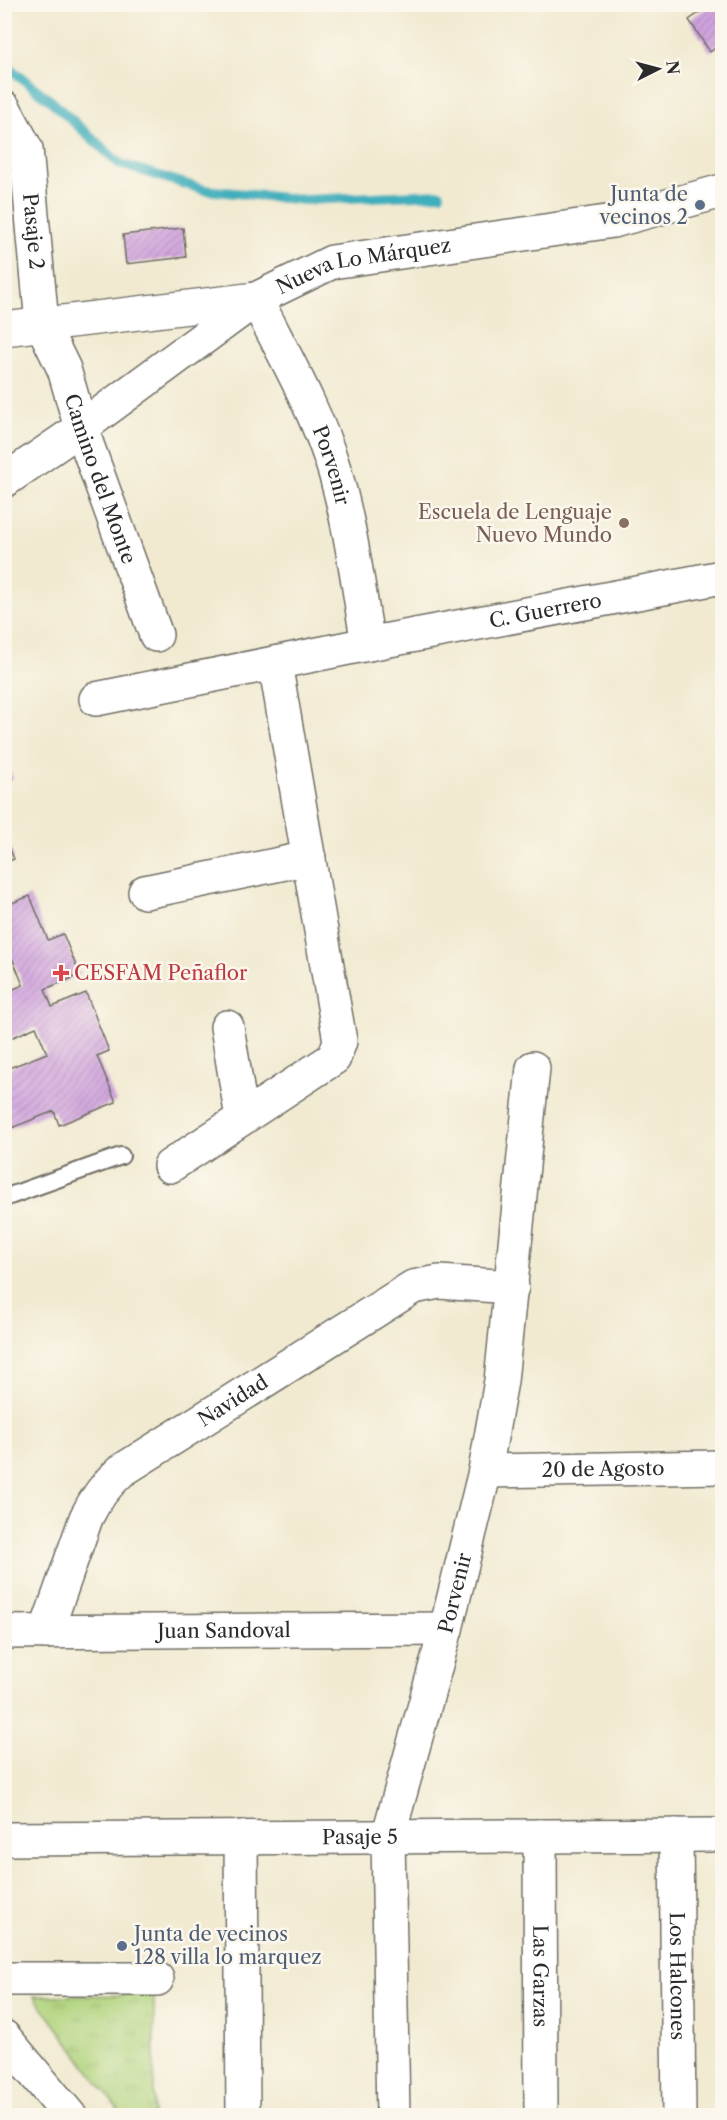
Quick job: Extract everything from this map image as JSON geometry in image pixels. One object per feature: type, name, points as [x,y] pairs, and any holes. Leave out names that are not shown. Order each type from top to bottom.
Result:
[{"type":"street","name":"Pasaje 2","points":[[4,108],[26,149],[42,324]]},
{"type":"street","name":"Nueva Lo Márquez","points":[[4,329],[256,299],[332,262],[613,220],[723,191]]},
{"type":"street","points":[[4,480],[81,428],[256,299]]},
{"type":"street","name":"Porvenir","points":[[256,299],[312,412],[334,468],[346,519],[368,644]]},
{"type":"street","name":"Camino del Monte","points":[[42,324],[64,369],[81,428],[156,635]]},
{"type":"street","name":"C. Guerrero","points":[[96,699],[368,644],[723,577]]},
{"type":"street","points":[[171,1166],[334,1058],[340,1041],[275,663]]},
{"type":"street","points":[[145,892],[309,858]]},
{"type":"street","points":[[227,1027],[242,1119]]},
{"type":"street","name":"Porvenir","points":[[393,2115],[388,1837],[446,1629],[485,1471],[501,1381],[533,1068]]},
{"type":"street","name":"Navidad","points":[[46,1632],[86,1518],[100,1492],[121,1471],[413,1287],[439,1282],[512,1287]]},
{"type":"street","name":"20 de Agosto","points":[[485,1471],[723,1467]]},
{"type":"street","name":"Juan Sandoval","points":[[4,1632],[446,1629]]},
{"type":"street","name":"Los Halcones","points":[[676,1835],[679,2115]]},
{"type":"street","name":"Pasaje 5","points":[[4,1839],[713,1835]]},
{"type":"street","name":"Las Garzas","points":[[540,1836],[541,2115]]},
{"type":"street","points":[[240,1837],[243,2115]]},
{"type":"street","points":[[4,1979],[157,1979]]},
{"type":"street","points":[[4,2037],[70,2115]]},
{"type":"lane","points":[[4,1198],[121,1156]]},
{"type":"green space","points":[[154,1995],[154,2115],[122,2115],[34,1996]]},
{"type":"building","points":[[712,4],[722,4],[722,43],[710,52],[689,20]]},
{"type":"building","points":[[183,228],[186,257],[126,264],[123,235]]},
{"type":"building","points":[[4,757],[13,779],[4,782]]},
{"type":"building","points":[[4,835],[14,859],[4,863]]},
{"type":"building","points":[[30,896],[48,940],[63,934],[80,975],[45,989],[52,1007],[86,993],[109,1051],[97,1056],[116,1102],[59,1125],[54,1111],[4,1131],[4,1070],[47,1053],[36,1027],[4,1041],[4,993],[23,985],[13,960],[4,963],[4,906]]},
{"type":"waterway","points":[[4,64],[51,101],[120,164],[205,190],[305,200],[440,194]]},
{"type":"place","name":"Junta de vecinos 2","points":[[700,205]]},
{"type":"place","name":"Escuela de Lenguaje Nuevo Mundo","points":[[624,523]]},
{"type":"place","name":"CESFAM Peñaflor","points":[[61,973]]},
{"type":"place","name":"Junta de vecinos 128 villa lo marquez","points":[[122,1946]]}]
